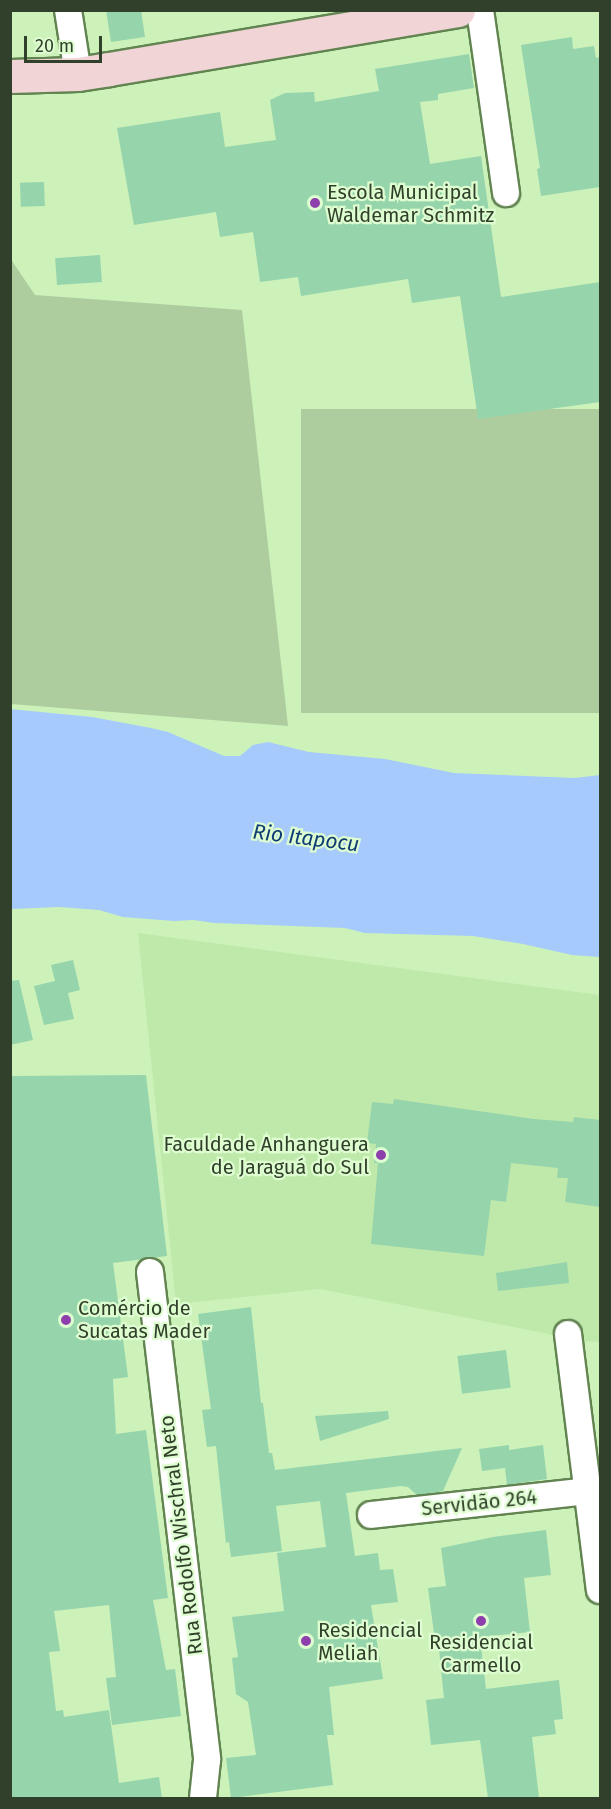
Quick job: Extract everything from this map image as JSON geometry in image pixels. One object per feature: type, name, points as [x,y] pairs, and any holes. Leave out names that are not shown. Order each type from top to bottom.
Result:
[{"type":"main road","points":[[10,76],[78,74],[216,53],[458,10]]},
{"type":"street","points":[[69,10],[78,74]]},
{"type":"street","points":[[480,10],[506,194]]},
{"type":"street","name":"Rua Rodolfo Wischral Neto","points":[[150,1272],[207,1760],[203,1798]]},
{"type":"street","points":[[568,1334],[600,1590]]},
{"type":"street","name":"Servidão 264","points":[[371,1515],[588,1491]]},
{"type":"shaded area","points":[[10,258],[35,295],[242,310],[288,726],[11,704]]},
{"type":"shaded area","points":[[301,409],[600,409],[600,713],[301,713]]},
{"type":"shaded area","name":"Faculdade Anhanguera de Jaraguá do Sul","points":[[138,933],[600,995],[600,1342],[568,1340],[544,1333],[320,1289],[176,1304]]},
{"type":"water","name":"Rio Itapocu","points":[[10,709],[92,717],[151,728],[168,732],[224,756],[240,756],[253,745],[268,742],[309,752],[385,759],[454,773],[575,778],[600,775],[600,957],[572,955],[473,936],[365,933],[345,928],[174,921],[123,917],[99,910],[59,907],[11,909]]},
{"type":"building","points":[[106,10],[141,10],[145,37],[111,42]]},
{"type":"building","points":[[572,37],[573,49],[594,46],[596,58],[600,57],[600,187],[541,196],[537,169],[540,168],[521,45]]},
{"type":"building","points":[[469,54],[474,88],[438,94],[438,100],[420,102],[430,164],[481,156],[501,297],[600,282],[600,402],[478,419],[460,296],[412,303],[408,279],[301,296],[298,277],[260,282],[253,232],[220,237],[216,212],[134,225],[117,128],[220,112],[225,147],[276,140],[270,100],[285,93],[314,92],[315,102],[379,91],[375,69]]},
{"type":"building","points":[[44,182],[45,206],[21,207],[20,183]]},
{"type":"building","points":[[100,255],[102,282],[57,285],[55,258]]},
{"type":"building","points":[[73,960],[80,990],[68,993],[74,1019],[44,1025],[34,986],[55,981],[51,965]]},
{"type":"building","points":[[19,980],[33,1040],[10,1045],[10,981]]},
{"type":"building","points":[[146,1075],[167,1256],[113,1263],[128,1377],[113,1379],[116,1434],[146,1430],[168,1598],[153,1600],[166,1670],[175,1669],[181,1716],[112,1725],[106,1678],[116,1677],[109,1605],[54,1611],[60,1651],[49,1652],[56,1711],[63,1710],[64,1717],[109,1710],[119,1783],[159,1777],[162,1798],[10,1798],[10,1076]]},
{"type":"building","points":[[394,1099],[534,1119],[573,1122],[574,1117],[600,1120],[600,1207],[565,1202],[568,1178],[557,1178],[558,1168],[511,1163],[506,1202],[491,1200],[484,1256],[371,1244],[378,1163],[374,1163],[376,1144],[367,1143],[372,1102],[393,1104]]},
{"type":"building","points":[[567,1262],[569,1283],[498,1291],[496,1273]]},
{"type":"building","points":[[251,1307],[261,1403],[263,1403],[269,1453],[272,1453],[275,1470],[462,1448],[443,1491],[417,1495],[408,1487],[401,1486],[346,1493],[355,1556],[378,1553],[380,1570],[393,1569],[398,1602],[371,1605],[383,1679],[329,1687],[334,1735],[327,1735],[333,1785],[231,1798],[226,1758],[256,1755],[248,1702],[236,1694],[232,1658],[238,1657],[232,1617],[284,1611],[277,1553],[326,1547],[320,1501],[276,1506],[282,1551],[231,1557],[229,1542],[226,1543],[216,1446],[207,1447],[202,1410],[211,1409],[198,1314]]},
{"type":"building","points":[[506,1350],[511,1388],[462,1394],[457,1356]]},
{"type":"building","points":[[388,1411],[389,1419],[320,1441],[315,1416]]},
{"type":"building","points":[[509,1445],[509,1450],[543,1445],[547,1479],[507,1485],[505,1468],[482,1471],[479,1449]]},
{"type":"building","points":[[546,1530],[551,1575],[524,1578],[530,1632],[480,1637],[486,1689],[559,1680],[563,1719],[554,1720],[556,1734],[532,1737],[539,1798],[488,1798],[480,1740],[431,1745],[426,1700],[444,1698],[438,1640],[435,1641],[428,1588],[446,1586],[441,1548],[493,1537]]},
{"type":"place","name":"Escola Municipal Waldemar Schmitz","points":[[315,203]]},
{"type":"place","name":"Faculdade Anhanguera de Jaraguá do Sul","points":[[381,1155]]},
{"type":"place","name":"Comércio de Sucatas Mader","points":[[66,1320]]},
{"type":"place","name":"Residencial Carmello","points":[[481,1621]]},
{"type":"place","name":"Residencial Meliah","points":[[306,1641]]}]
